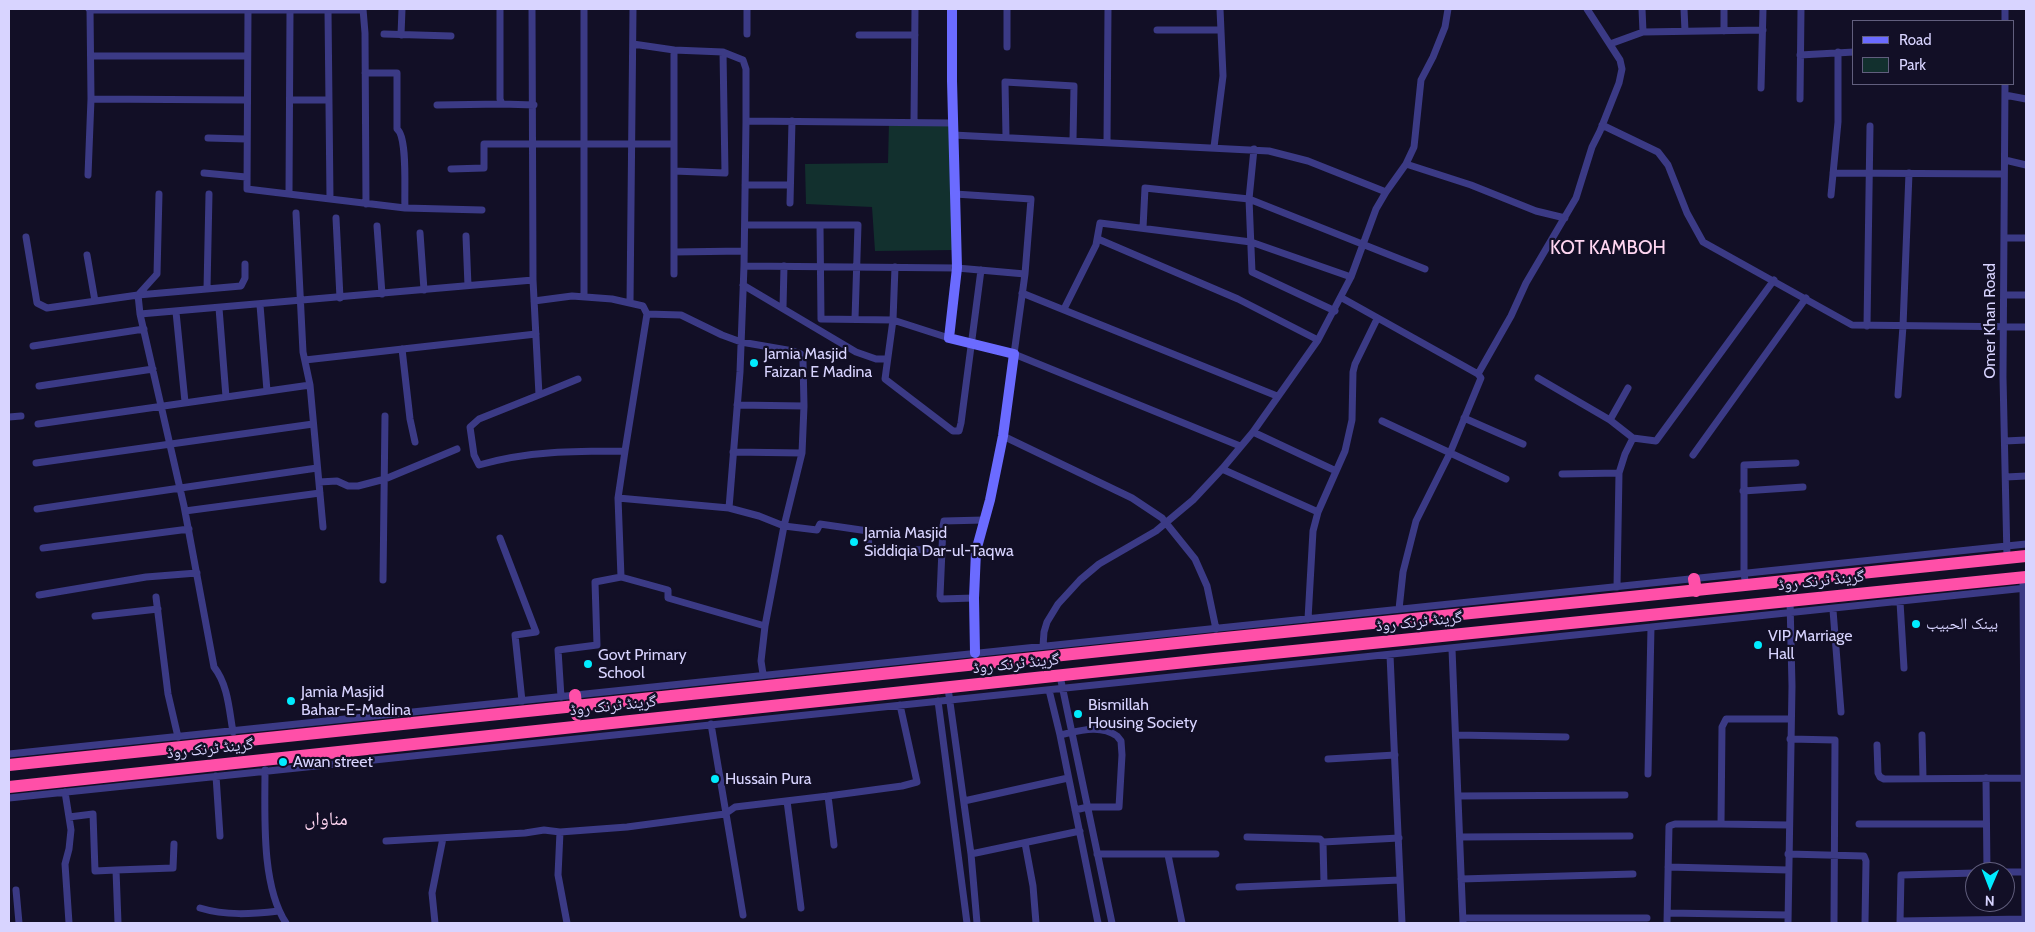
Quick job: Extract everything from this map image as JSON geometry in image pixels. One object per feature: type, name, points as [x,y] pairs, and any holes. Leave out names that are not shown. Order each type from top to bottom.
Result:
[{"type":"highway","name":"گرینڈ ٹرنک روڈ","points":[[9,766],[576,701],[1214,634],[1695,585],[1720,589],[1745,580],[2007,552],[2026,556]]},
{"type":"highway","name":"گرینڈ ٹرنک روڈ","points":[[9,787],[228,769],[565,733],[578,725],[1061,683],[1184,662],[1302,650],[1722,608],[1791,607],[2025,583]]},
{"type":"highway","points":[[1720,589],[1722,608]]},
{"type":"highway","points":[[1214,634],[1214,659]]},
{"type":"highway","points":[[576,701],[578,725]]},
{"type":"street","points":[[88,175],[91,99],[90,9],[290,11],[363,9],[365,33],[366,204]]},
{"type":"street","points":[[401,35],[402,9]]},
{"type":"street","points":[[500,9],[500,99],[502,104]]},
{"type":"street","points":[[532,9],[534,301],[539,396]]},
{"type":"street","points":[[584,9],[584,297]]},
{"type":"street","points":[[630,303],[633,9]]},
{"type":"street","points":[[747,9],[747,34]]},
{"type":"street","points":[[914,122],[915,9]]},
{"type":"street","points":[[949,338],[957,268],[952,9]]},
{"type":"street","points":[[1007,9],[1007,47]]},
{"type":"street","points":[[1107,142],[1108,9]]},
{"type":"street","points":[[1214,147],[1223,76],[1220,9]]},
{"type":"street","points":[[1043,646],[1047,622],[1058,604],[1080,580],[1100,564],[1156,531],[1193,500],[1222,470],[1253,432],[1318,340],[1342,298],[1376,209],[1406,164],[1414,147],[1421,80],[1445,27],[1448,9]]},
{"type":"street","points":[[1478,374],[1526,283],[1576,198],[1592,147],[1619,83],[1622,69],[1620,60],[1587,9]]},
{"type":"street","points":[[1642,9],[1643,32]]},
{"type":"street","points":[[1684,9],[1685,31]]},
{"type":"street","points":[[1724,9],[1724,31]]},
{"type":"street","points":[[1761,88],[1763,9]]},
{"type":"street","points":[[1800,98],[1801,9]]},
{"type":"street","points":[[248,10],[247,189],[404,208],[482,210]]},
{"type":"street","points":[[328,10],[330,199]]},
{"type":"street","points":[[289,194],[290,11]]},
{"type":"street","points":[[1157,30],[1221,30]]},
{"type":"street","points":[[1610,44],[1643,32],[1763,30]]},
{"type":"street","points":[[384,34],[451,36]]},
{"type":"street","points":[[859,35],[915,35]]},
{"type":"street","points":[[633,44],[674,50],[723,52],[743,60],[746,69],[744,266],[741,342],[729,508]]},
{"type":"street","points":[[674,50],[674,274]]},
{"type":"street","points":[[674,171],[725,173],[723,52]]},
{"type":"street","points":[[1831,195],[1838,122],[1838,52]]},
{"type":"street","points":[[1800,55],[1852,52]]},
{"type":"street","points":[[91,56],[247,56]]},
{"type":"street","points":[[365,73],[397,73],[397,129],[400,130],[403,141],[404,208]]},
{"type":"street","points":[[1006,137],[1005,82],[1074,86],[1073,140]]},
{"type":"street","name":"Omer Khan Road","points":[[2005,85],[2003,327],[2007,552]]},
{"type":"street","points":[[2005,95],[2026,99]]},
{"type":"street","points":[[91,99],[247,100]]},
{"type":"street","points":[[290,100],[328,100]]},
{"type":"street","points":[[436,105],[534,105]]},
{"type":"street","points":[[746,121],[953,123]]},
{"type":"street","points":[[790,203],[792,121]]},
{"type":"street","points":[[1602,125],[1658,152],[1664,158],[1687,213],[1703,242],[1852,325],[2026,327]]},
{"type":"street","points":[[1867,326],[1870,126]]},
{"type":"street","points":[[953,135],[1268,150],[1308,161],[1386,192]]},
{"type":"street","points":[[208,138],[246,139]]},
{"type":"street","points":[[451,169],[484,168],[484,144],[674,144]]},
{"type":"street","points":[[1254,150],[1249,200],[1252,272],[1335,310]]},
{"type":"street","points":[[2005,160],[2026,164]]},
{"type":"street","points":[[1406,164],[1471,185],[1536,212],[1565,218]]},
{"type":"street","points":[[204,173],[246,177]]},
{"type":"street","points":[[1833,173],[2004,174]]},
{"type":"street","points":[[1898,395],[1903,326],[1909,173]]},
{"type":"street","points":[[745,186],[790,185]]},
{"type":"street","points":[[1143,228],[1145,188],[1249,200],[1425,269]]},
{"type":"street","points":[[159,194],[157,274],[138,295],[140,314],[189,529],[214,667],[221,676],[227,695],[233,732]]},
{"type":"street","points":[[207,288],[209,194]]},
{"type":"street","points":[[955,194],[1031,199],[1025,274],[1003,436],[976,551],[974,598],[975,653]]},
{"type":"street","points":[[296,213],[300,302],[305,360],[310,385],[323,527]]},
{"type":"street","points":[[336,218],[340,298]]},
{"type":"street","points":[[1064,309],[1096,245],[1100,223],[1251,242],[1351,277]]},
{"type":"street","points":[[745,225],[858,224],[855,319]]},
{"type":"street","points":[[820,225],[821,319],[893,320],[949,338],[1014,354],[1240,446]]},
{"type":"street","points":[[377,226],[382,294]]},
{"type":"street","points":[[420,234],[424,290]]},
{"type":"street","points":[[466,236],[468,286]]},
{"type":"street","points":[[26,237],[37,303],[47,308],[138,295],[241,286],[245,278],[245,264]]},
{"type":"street","points":[[2004,238],[2026,238]]},
{"type":"street","points":[[1098,239],[1238,299],[1318,340]]},
{"type":"street","points":[[674,252],[744,251]]},
{"type":"street","points":[[87,255],[94,301]]},
{"type":"street","points":[[744,266],[957,268],[1025,274]]},
{"type":"street","points":[[783,308],[784,266]]},
{"type":"street","points":[[895,267],[893,320],[884,379],[953,431],[959,431],[981,270]]},
{"type":"street","points":[[140,314],[300,302],[534,280]]},
{"type":"street","points":[[1538,378],[1610,420],[1633,438],[1656,441],[1774,280]]},
{"type":"street","points":[[743,285],[856,352],[876,359],[887,359]]},
{"type":"street","points":[[1022,292],[1277,396]]},
{"type":"street","points":[[2004,295],[2026,295]]},
{"type":"street","points":[[534,301],[572,296],[612,299],[642,306],[647,314],[618,498],[621,577]]},
{"type":"street","points":[[1342,298],[1478,374],[1481,378],[1450,453],[1416,521],[1403,572],[1399,609]]},
{"type":"street","points":[[1693,455],[1806,298]]},
{"type":"street","points":[[260,305],[267,391]]},
{"type":"street","points":[[218,308],[226,396]]},
{"type":"street","points":[[176,312],[185,402]]},
{"type":"street","points":[[647,314],[682,315],[722,335],[741,342],[801,354],[803,361],[804,406],[802,453],[784,526],[765,626],[761,661],[763,674]]},
{"type":"street","points":[[1308,619],[1313,531],[1318,512],[1344,451],[1352,420],[1353,372],[1377,318]]},
{"type":"street","points":[[33,346],[144,329]]},
{"type":"street","points":[[305,360],[536,334]]},
{"type":"street","points":[[402,349],[410,418],[415,442]]},
{"type":"street","points":[[39,386],[153,369]]},
{"type":"street","points":[[578,379],[479,419],[470,426],[474,455],[479,465],[500,459],[553,451],[625,451]]},
{"type":"street","points":[[38,424],[310,385]]},
{"type":"street","points":[[1610,420],[1628,388]]},
{"type":"street","points":[[737,405],[804,406]]},
{"type":"street","points":[[9,417],[20,416]]},
{"type":"street","points":[[383,580],[385,416]]},
{"type":"street","points":[[1464,418],[1523,444]]},
{"type":"street","points":[[1382,421],[1506,479]]},
{"type":"street","points":[[36,463],[313,424]]},
{"type":"street","points":[[1253,432],[1336,471]]},
{"type":"street","points":[[1003,436],[1132,498],[1162,518],[1195,559],[1207,586],[1214,634]]},
{"type":"street","points":[[1617,587],[1619,473],[1633,438]]},
{"type":"street","points":[[2005,441],[2026,440]]},
{"type":"street","points":[[319,482],[338,481],[348,486],[358,486],[385,479],[457,449]]},
{"type":"street","points":[[733,452],[802,453]]},
{"type":"street","points":[[9,754],[561,697],[576,701],[763,674],[1043,646],[1214,634],[1308,619],[1399,609],[1595,595],[1617,587],[1695,585],[1745,580],[1743,468],[1746,464],[1796,463]]},
{"type":"street","points":[[37,509],[317,468]]},
{"type":"street","points":[[1222,470],[1318,512]]},
{"type":"street","points":[[1562,474],[1619,473]]},
{"type":"street","points":[[2006,477],[2026,476]]},
{"type":"street","points":[[1743,491],[1803,487]]},
{"type":"street","points":[[185,511],[320,493]]},
{"type":"street","points":[[618,498],[729,508],[784,526],[817,530],[820,524],[868,531],[869,549],[942,550]]},
{"type":"street","points":[[974,598],[941,599],[944,521],[984,520]]},
{"type":"street","points":[[43,548],[189,529]]},
{"type":"street","points":[[500,538],[536,632],[515,635],[522,701]]},
{"type":"street","points":[[2007,552],[2026,544]]},
{"type":"street","points":[[39,595],[146,577],[197,573]]},
{"type":"street","points":[[561,697],[558,650],[597,645],[595,582],[621,577],[668,590],[668,598],[765,626]]},
{"type":"street","points":[[565,733],[711,724],[938,701],[949,694],[1049,690],[1061,683],[1186,676],[1452,649],[1651,627],[1791,607],[1833,610],[2025,583],[2025,921],[1900,922],[1901,874],[1965,872]]},
{"type":"street","points":[[156,597],[168,694],[178,737]]},
{"type":"street","points":[[1900,602],[1904,668]]},
{"type":"street","points":[[1788,923],[1791,607]]},
{"type":"street","points":[[95,616],[158,609]]},
{"type":"street","points":[[1833,610],[1841,712]]},
{"type":"street","points":[[1648,774],[1651,627]]},
{"type":"street","points":[[1452,649],[1463,921],[1647,918]]},
{"type":"street","points":[[1302,650],[1303,664]]},
{"type":"street","points":[[1390,655],[1402,923]]},
{"type":"street","points":[[1184,662],[1186,676]]},
{"type":"street","points":[[1061,683],[1112,923]]},
{"type":"street","points":[[1049,690],[1060,735],[1098,923]]},
{"type":"street","points":[[949,694],[971,854],[977,923]]},
{"type":"street","points":[[938,701],[967,923]]},
{"type":"street","points":[[386,841],[544,830],[560,832],[627,827],[725,814],[735,807],[902,786],[917,782],[900,705]]},
{"type":"street","points":[[1721,824],[1723,722],[1726,719],[1791,719]]},
{"type":"street","points":[[711,724],[743,915]]},
{"type":"street","points":[[1060,735],[1104,729],[1117,736],[1121,741],[1119,807],[1088,807],[1075,810]]},
{"type":"street","points":[[1922,735],[1923,778]]},
{"type":"street","points":[[1456,736],[1566,736]]},
{"type":"street","points":[[1790,739],[1836,740],[1834,923]]},
{"type":"street","points":[[1877,745],[1880,777],[1884,779],[2026,778]]},
{"type":"street","points":[[1328,759],[1395,755]]},
{"type":"street","points":[[9,798],[216,776],[228,769],[265,770],[295,762]]},
{"type":"street","points":[[265,770],[268,865],[278,911],[286,923]]},
{"type":"street","points":[[216,776],[220,836]]},
{"type":"street","points":[[964,801],[1068,778]]},
{"type":"street","points":[[1986,778],[1987,862]]},
{"type":"street","points":[[65,792],[71,830],[65,864],[69,923]]},
{"type":"street","points":[[1458,796],[1625,795]]},
{"type":"street","points":[[828,796],[834,845]]},
{"type":"street","points":[[787,801],[801,908]]},
{"type":"street","points":[[69,817],[93,814],[96,871],[173,868],[174,844]]},
{"type":"street","points":[[1667,923],[1669,826],[1675,824],[1788,825]]},
{"type":"street","points":[[1859,824],[1986,824]]},
{"type":"street","points":[[971,854],[1080,831]]},
{"type":"street","points":[[560,832],[558,875],[567,923]]},
{"type":"street","points":[[1460,837],[1630,836]]},
{"type":"street","points":[[1247,837],[1320,839],[1323,842],[1399,838]]},
{"type":"street","points":[[435,923],[432,893],[443,838]]},
{"type":"street","points":[[1323,842],[1324,883]]},
{"type":"street","points":[[1026,843],[1033,886],[1036,923]]},
{"type":"street","points":[[1097,854],[1216,854]]},
{"type":"street","points":[[1788,854],[1864,856],[1866,858],[1865,923]]},
{"type":"street","points":[[1168,855],[1182,923]]},
{"type":"street","points":[[1668,868],[1788,870]]},
{"type":"street","points":[[116,870],[118,923]]},
{"type":"street","points":[[1461,879],[1633,874]]},
{"type":"street","points":[[1239,887],[1400,880]]},
{"type":"street","points":[[16,890],[19,923]]},
{"type":"street","points":[[200,908],[212,912],[241,914],[278,911]]},
{"type":"street","points":[[1668,913],[1788,915]]},
{"type":"green space","points":[[889,122],[953,123],[956,250],[875,251],[872,207],[806,204],[805,164],[888,163]]},
{"type":"place","name":"Jamia Masjid Faizan E Madina","points":[[754,363]]},
{"type":"place","name":"Jamia Masjid Siddiqia Dar-ul-Taqwa","points":[[854,542]]},
{"type":"place","name":"بينک الحبيب","points":[[1916,624]]},
{"type":"place","name":"VIP Marriage Hall","points":[[1758,645]]},
{"type":"place","name":"Govt Primary School","points":[[588,664]]},
{"type":"place","name":"Jamia Masjid Bahar-E-Madina","points":[[291,701]]},
{"type":"place","name":"Bismillah Housing Society","points":[[1078,714]]},
{"type":"place","name":"Awan street","points":[[283,762]]},
{"type":"place","name":"Hussain Pura","points":[[715,779]]},
{"type":"district","name":"KOT KAMBOH","points":[[1608,248]]},
{"type":"district","name":"مناواں","points":[[326,819]]}]
